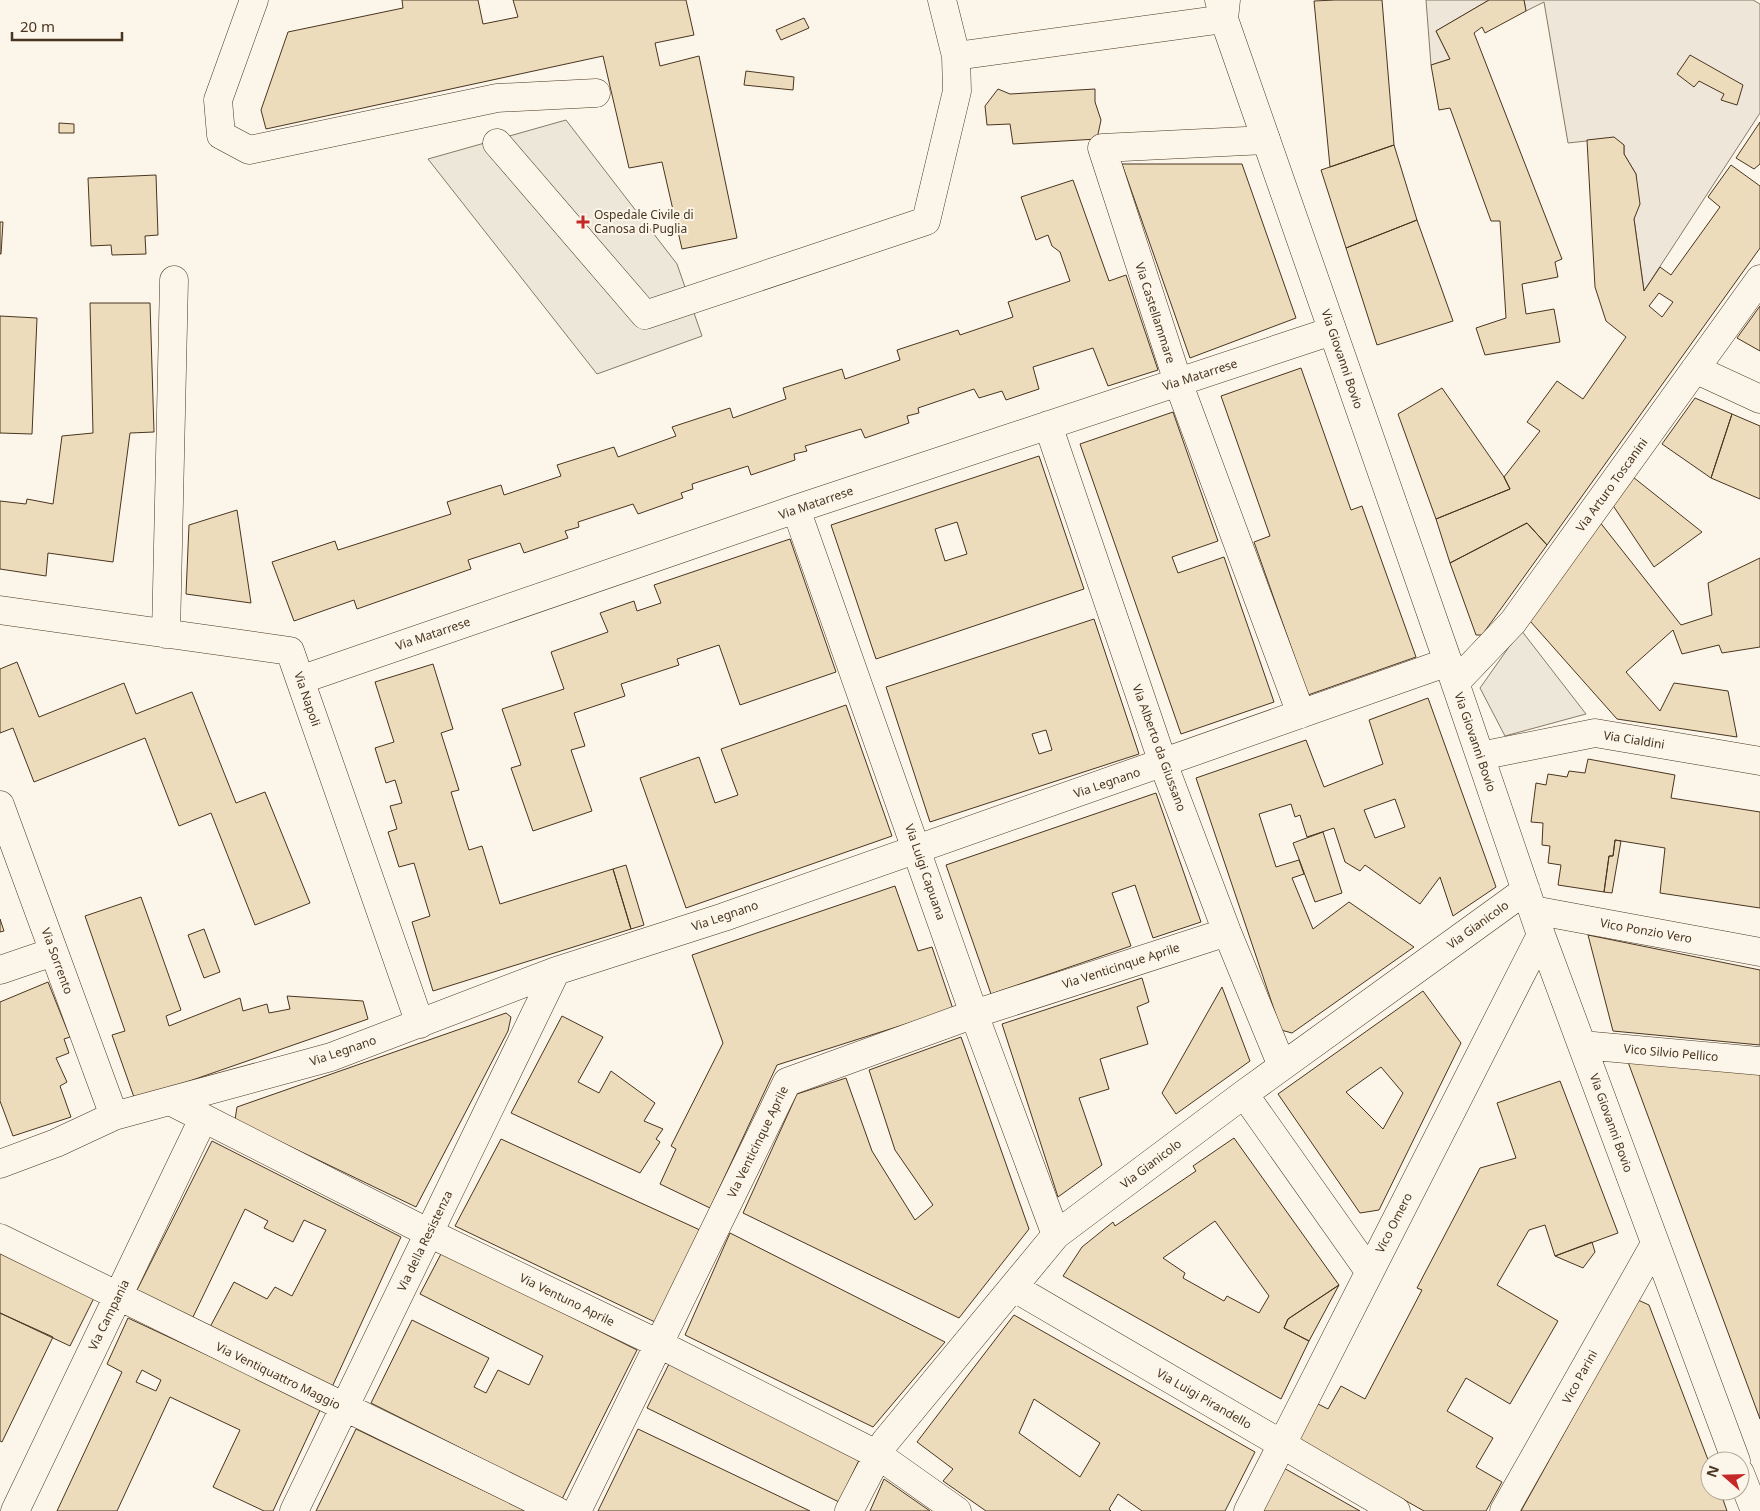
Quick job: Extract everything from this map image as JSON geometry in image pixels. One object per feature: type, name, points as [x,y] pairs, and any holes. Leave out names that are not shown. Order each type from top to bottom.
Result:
[{"type":"street","points":[[254,0],[218,100],[221,135],[249,150],[497,98],[596,93]]},
{"type":"street","points":[[497,143],[645,315],[926,221],[957,90],[956,56],[942,0]]},
{"type":"street","points":[[956,56],[1223,6]]},
{"type":"street","name":"Via Giovanni Bovio","points":[[1223,6],[1266,140],[1533,912],[1732,1451]]},
{"type":"street","name":"Via Castellammare","points":[[1266,140],[1102,148],[1178,382],[1301,714]]},
{"type":"street","name":"Via Arturo Toscanini","points":[[1451,672],[1513,622],[1760,279]]},
{"type":"street","points":[[166,634],[174,280]]},
{"type":"street","name":"Via Matarrese","points":[[300,680],[796,509],[1332,331]]},
{"type":"street","points":[[1695,369],[1760,400]]},
{"type":"street","name":"Via Alberto da Giussano","points":[[1048,425],[1163,764],[1227,932],[1282,1066]]},
{"type":"street","name":"Via Luigi Capuana","points":[[796,509],[974,1014],[1056,1235]]},
{"type":"street","name":"Via Napoli","points":[[0,610],[290,651],[420,1024]]},
{"type":"street","name":"Via Legnano","points":[[0,1164],[56,1143],[114,1116],[330,1057],[556,971],[724,917],[1301,714],[1451,672]]},
{"type":"street","name":"Via Cialdini","points":[[1480,756],[1595,733],[1760,761]]},
{"type":"street","name":"Via Sorrento","points":[[0,805],[114,1116]]},
{"type":"street","name":"Vico Ponzio Vero","points":[[1533,912],[1760,952]]},
{"type":"street","name":"Via Gianicolo","points":[[849,1511],[884,1442],[1056,1235],[1282,1066],[1533,912]]},
{"type":"street","name":"Vico Omero","points":[[1248,1511],[1369,1271],[1533,912]]},
{"type":"street","name":"Via Venticinque Aprile","points":[[577,1511],[787,1082],[974,1014],[1227,932]]},
{"type":"street","points":[[0,970],[53,952]]},
{"type":"street","name":"Via della Resistenza","points":[[294,1511],[556,971]]},
{"type":"street","name":"Vico Silvio Pellico","points":[[1582,1045],[1760,1061]]},
{"type":"street","points":[[1244,1094],[1369,1271]]},
{"type":"street","name":"Via Ventuno Aprile","points":[[170,1101],[429,1233],[659,1344],[878,1455],[958,1511]]},
{"type":"street","name":"Via Campania","points":[[16,1511],[204,1118]]},
{"type":"street","name":"Via Ventiquattro Maggio","points":[[0,1238],[343,1408],[557,1511]]},
{"type":"street","name":"Vico Parini","points":[[1504,1511],[1655,1244]]},
{"type":"street","name":"Via Luigi Pirandello","points":[[1013,1287],[1396,1511]]},
{"type":"street","points":[[1750,1498],[1755,1511]]},
{"type":"shaded area","points":[[1426,0],[1489,0],[1436,31],[1450,59],[1431,65]]},
{"type":"shaded area","points":[[1524,0],[1753,0],[1760,4],[1760,113],[1644,291],[1634,219],[1636,174],[1624,154],[1624,145],[1614,138],[1568,143],[1544,2],[1526,11]]},
{"type":"shaded area","points":[[566,120],[677,264],[702,336],[597,374],[428,159]]},
{"type":"shaded area","points":[[1521,630],[1586,714],[1505,736],[1480,688]]},
{"type":"building","points":[[402,0],[478,0],[483,24],[518,17],[513,0],[686,0],[694,35],[655,43],[660,66],[699,56],[737,238],[682,249],[662,162],[629,168],[603,56],[266,129],[261,110],[288,32],[403,8]]},
{"type":"building","points":[[1382,0],[1394,145],[1330,167],[1314,1]]},
{"type":"building","points":[[1489,0],[1524,0],[1526,11],[1485,33],[1482,27],[1474,33],[1562,259],[1555,262],[1558,277],[1522,284],[1526,314],[1554,309],[1560,342],[1485,355],[1476,328],[1506,318],[1500,221],[1491,221],[1450,108],[1439,110],[1431,65],[1450,59],[1436,31]]},
{"type":"building","points":[[804,18],[809,28],[781,40],[776,30]]},
{"type":"building","points":[[1690,55],[1743,85],[1737,105],[1721,100],[1724,94],[1699,81],[1694,87],[1677,74]]},
{"type":"building","points":[[746,71],[794,77],[793,90],[744,85]]},
{"type":"building","points":[[998,89],[1010,94],[1095,89],[1095,102],[1101,120],[1097,139],[1013,144],[1010,124],[987,125],[985,106]]},
{"type":"building","points":[[1760,122],[1760,164],[1754,169],[1736,158]]},
{"type":"building","points":[[59,123],[74,124],[74,133],[59,133]]},
{"type":"building","points":[[1614,137],[1624,145],[1624,154],[1636,174],[1640,204],[1634,219],[1644,291],[1660,267],[1671,275],[1720,207],[1708,197],[1731,165],[1760,186],[1760,248],[1547,545],[1527,523],[1450,563],[1436,519],[1510,489],[1504,477],[1540,431],[1527,422],[1557,381],[1583,399],[1626,337],[1606,321],[1595,287],[1587,140]],"holes":[[[1659,293],[1673,302],[1662,317],[1649,306]]]},
{"type":"building","points":[[1394,145],[1417,220],[1346,248],[1321,170]]},
{"type":"building","points":[[1122,164],[1242,164],[1296,318],[1190,358]]},
{"type":"building","points":[[156,175],[158,235],[145,236],[146,254],[112,255],[111,245],[91,246],[88,178]]},
{"type":"building","points":[[1073,180],[1109,281],[1126,275],[1158,370],[1108,386],[1093,348],[1033,367],[1039,389],[1006,400],[1002,391],[979,398],[974,389],[918,408],[919,413],[907,416],[909,423],[865,438],[861,429],[805,446],[807,451],[794,454],[795,460],[751,475],[748,466],[692,484],[693,489],[681,493],[683,498],[638,514],[633,504],[578,522],[579,527],[565,531],[568,538],[524,553],[520,543],[468,560],[471,569],[357,609],[354,600],[294,621],[272,562],[335,541],[338,550],[451,514],[447,502],[501,485],[504,495],[561,476],[557,465],[614,447],[618,457],[676,436],[672,427],[730,408],[733,418],[786,399],[783,388],[842,369],[845,379],[900,360],[897,350],[958,330],[960,335],[1013,317],[1008,302],[1070,281],[1060,252],[1052,246],[1048,235],[1036,240],[1021,197]]},
{"type":"building","points":[[1417,220],[1453,321],[1377,345],[1346,248]]},
{"type":"building","points":[[0,222],[3,222],[1,254],[0,254]]},
{"type":"building","points":[[90,303],[150,303],[154,432],[130,433],[113,562],[48,553],[46,576],[0,569],[0,501],[26,504],[27,499],[53,504],[62,436],[93,433]]},
{"type":"building","points":[[1760,306],[1760,351],[1737,338]]},
{"type":"building","points":[[0,316],[37,318],[32,434],[0,433]]},
{"type":"building","points":[[1301,368],[1351,510],[1362,506],[1416,657],[1308,695],[1254,542],[1270,536],[1221,396]]},
{"type":"building","points":[[1442,388],[1504,477],[1510,489],[1436,519],[1398,414]]},
{"type":"building","points":[[1695,398],[1732,414],[1711,478],[1662,444]]},
{"type":"building","points":[[1173,412],[1218,541],[1172,557],[1178,573],[1224,557],[1274,702],[1181,734],[1080,444]]},
{"type":"building","points":[[1732,414],[1760,426],[1760,499],[1711,478]]},
{"type":"building","points":[[1039,456],[1084,589],[876,659],[831,525]],"holes":[[[957,522],[967,554],[945,561],[935,529]]]},
{"type":"building","points":[[1633,477],[1702,532],[1654,567],[1612,504]]},
{"type":"building","points":[[237,510],[251,603],[186,594],[189,525]]},
{"type":"building","points":[[1599,521],[1681,625],[1712,615],[1708,583],[1760,558],[1760,647],[1722,653],[1719,645],[1682,654],[1673,630],[1626,672],[1660,711],[1674,683],[1728,691],[1737,737],[1617,719],[1530,621]]},
{"type":"building","points":[[1527,523],[1547,545],[1482,635],[1476,635],[1450,563]]},
{"type":"building","points":[[790,539],[836,672],[740,705],[719,645],[677,659],[679,665],[621,684],[625,696],[574,713],[585,746],[571,750],[592,811],[533,831],[511,768],[521,765],[502,709],[564,689],[551,652],[608,632],[600,613],[634,601],[637,611],[661,603],[654,585]]},
{"type":"building","points":[[1094,619],[1139,754],[930,822],[886,687]],"holes":[[[1046,730],[1052,750],[1039,754],[1032,734]]]},
{"type":"building","points":[[17,662],[39,717],[124,683],[136,714],[192,692],[236,803],[265,792],[310,903],[255,925],[211,813],[179,826],[145,738],[34,782],[13,728],[0,733],[0,669]]},
{"type":"building","points":[[433,664],[453,729],[441,733],[459,790],[451,792],[469,850],[482,846],[500,904],[613,869],[631,929],[433,991],[412,922],[430,916],[414,863],[399,867],[388,832],[397,829],[390,806],[402,803],[395,780],[386,783],[375,748],[394,742],[375,682]]},
{"type":"building","points":[[1428,698],[1496,887],[1453,916],[1440,877],[1420,904],[1365,865],[1360,871],[1345,862],[1334,828],[1307,837],[1300,815],[1295,817],[1291,804],[1259,814],[1276,867],[1299,860],[1304,874],[1292,878],[1313,929],[1349,902],[1414,947],[1292,1033],[1281,1030],[1196,778],[1306,740],[1324,787],[1383,764],[1369,720]],"holes":[[[1395,799],[1405,827],[1375,838],[1364,810]]]},
{"type":"building","points":[[846,705],[892,836],[686,908],[640,778],[699,757],[715,803],[738,795],[721,749]]},
{"type":"building","points":[[1588,759],[1675,775],[1671,798],[1760,812],[1760,908],[1660,893],[1665,848],[1615,840],[1613,856],[1609,856],[1604,892],[1558,885],[1561,865],[1548,863],[1550,846],[1542,845],[1543,823],[1531,822],[1536,783],[1546,785],[1548,774],[1567,777],[1569,771],[1585,773]]},
{"type":"building","points":[[1156,793],[1201,922],[1153,938],[1135,885],[1112,893],[1131,946],[991,994],[946,865]]},
{"type":"building","points":[[1323,832],[1342,893],[1315,902],[1293,843]]},
{"type":"building","points":[[1615,840],[1621,841],[1612,893],[1604,892],[1609,856],[1613,856]]},
{"type":"building","points":[[626,865],[644,925],[631,929],[613,869]]},
{"type":"building","points":[[895,886],[918,951],[932,947],[953,1009],[777,1065],[710,1208],[660,1184],[676,1149],[671,1146],[723,1043],[692,955]]},
{"type":"building","points":[[141,897],[181,1010],[166,1016],[169,1026],[240,998],[243,1011],[267,1004],[269,1013],[290,1009],[287,996],[363,1001],[368,1019],[135,1100],[112,1035],[125,1031],[85,916]]},
{"type":"building","points":[[0,919],[4,931],[0,932]]},
{"type":"building","points":[[204,929],[220,972],[204,978],[188,935]]},
{"type":"building","points":[[1588,935],[1760,970],[1760,1045],[1613,1031]]},
{"type":"building","points":[[1142,978],[1149,1002],[1137,1007],[1148,1044],[1100,1059],[1109,1089],[1079,1098],[1102,1165],[1058,1197],[1002,1024]]},
{"type":"building","points":[[48,982],[70,1037],[64,1039],[69,1053],[56,1058],[67,1082],[60,1086],[71,1117],[13,1136],[0,1101],[0,1002]]},
{"type":"building","points":[[1222,987],[1250,1061],[1176,1114],[1162,1093]]},
{"type":"building","points":[[1423,991],[1461,1043],[1379,1210],[1360,1213],[1278,1094]],"holes":[[[1381,1067],[1403,1093],[1383,1129],[1346,1092]]]},
{"type":"building","points":[[506,1013],[511,1017],[508,1031],[416,1207],[235,1120],[237,1107]]},
{"type":"building","points":[[562,1016],[603,1037],[578,1082],[599,1093],[611,1071],[655,1103],[644,1121],[663,1129],[656,1139],[660,1142],[640,1173],[511,1113]]},
{"type":"building","points":[[961,1037],[1029,1229],[959,1318],[743,1213],[797,1094],[846,1078],[872,1151],[915,1220],[933,1205],[895,1150],[869,1070]]},
{"type":"building","points":[[1628,1062],[1760,1074],[1760,1419]]},
{"type":"building","points":[[1560,1081],[1618,1233],[1555,1256],[1545,1225],[1529,1230],[1497,1285],[1558,1321],[1510,1404],[1466,1378],[1447,1411],[1493,1438],[1476,1467],[1502,1482],[1486,1511],[1424,1511],[1298,1440],[1318,1404],[1328,1409],[1341,1386],[1365,1399],[1422,1290],[1417,1288],[1480,1168],[1516,1158],[1497,1103]]},
{"type":"building","points":[[1234,1138],[1339,1285],[1288,1319],[1284,1328],[1309,1341],[1281,1399],[1063,1276],[1082,1247],[1113,1222],[1115,1226],[1196,1171],[1193,1166]],"holes":[[[1215,1221],[1269,1296],[1259,1313],[1227,1296],[1224,1301],[1183,1278],[1185,1273],[1163,1258]]]},
{"type":"building","points":[[501,1139],[700,1230],[655,1322],[455,1226]]},
{"type":"building","points":[[212,1141],[401,1237],[332,1387],[210,1327],[234,1282],[267,1299],[275,1287],[292,1296],[326,1230],[304,1220],[293,1242],[264,1228],[268,1221],[245,1209],[192,1319],[136,1292]]},
{"type":"building","points":[[730,1233],[945,1342],[873,1427],[685,1335]]},
{"type":"building","points":[[1592,1242],[1595,1252],[1583,1268],[1555,1256]]},
{"type":"building","points":[[0,1252],[94,1298],[70,1346],[0,1313]]},
{"type":"building","points":[[442,1252],[637,1350],[562,1499],[371,1403],[412,1320],[489,1358],[474,1387],[486,1393],[498,1370],[529,1385],[543,1356],[420,1294]]},
{"type":"building","points":[[1339,1285],[1309,1341],[1284,1328],[1288,1319]]},
{"type":"building","points":[[1638,1300],[1649,1305],[1705,1451],[1700,1451],[1700,1501],[1724,1501],[1727,1511],[1521,1511]]},
{"type":"building","points":[[0,1313],[53,1337],[2,1442],[0,1441]]},
{"type":"building","points":[[1014,1315],[1255,1452],[1225,1511],[1142,1511],[1118,1494],[1109,1509],[1111,1511],[986,1511],[943,1481],[953,1469],[917,1442]],"holes":[[[1034,1399],[1100,1443],[1080,1477],[1019,1433]]]},
{"type":"building","points":[[128,1318],[321,1408],[273,1511],[264,1511],[213,1487],[240,1430],[170,1397],[117,1511],[57,1511],[122,1372],[107,1364]],"holes":[[[142,1370],[161,1380],[156,1391],[136,1382]]]},
{"type":"building","points":[[670,1362],[861,1456],[839,1502],[647,1408]]},
{"type":"building","points":[[356,1429],[526,1511],[316,1511]]},
{"type":"building","points":[[638,1429],[810,1511],[598,1511]]},
{"type":"building","points":[[1282,1467],[1360,1511],[1260,1511]]},
{"type":"building","points":[[884,1479],[930,1511],[870,1511]]},
{"type":"place","name":"Ospedale Civile di Canosa di Puglia","points":[[583,222]]}]
